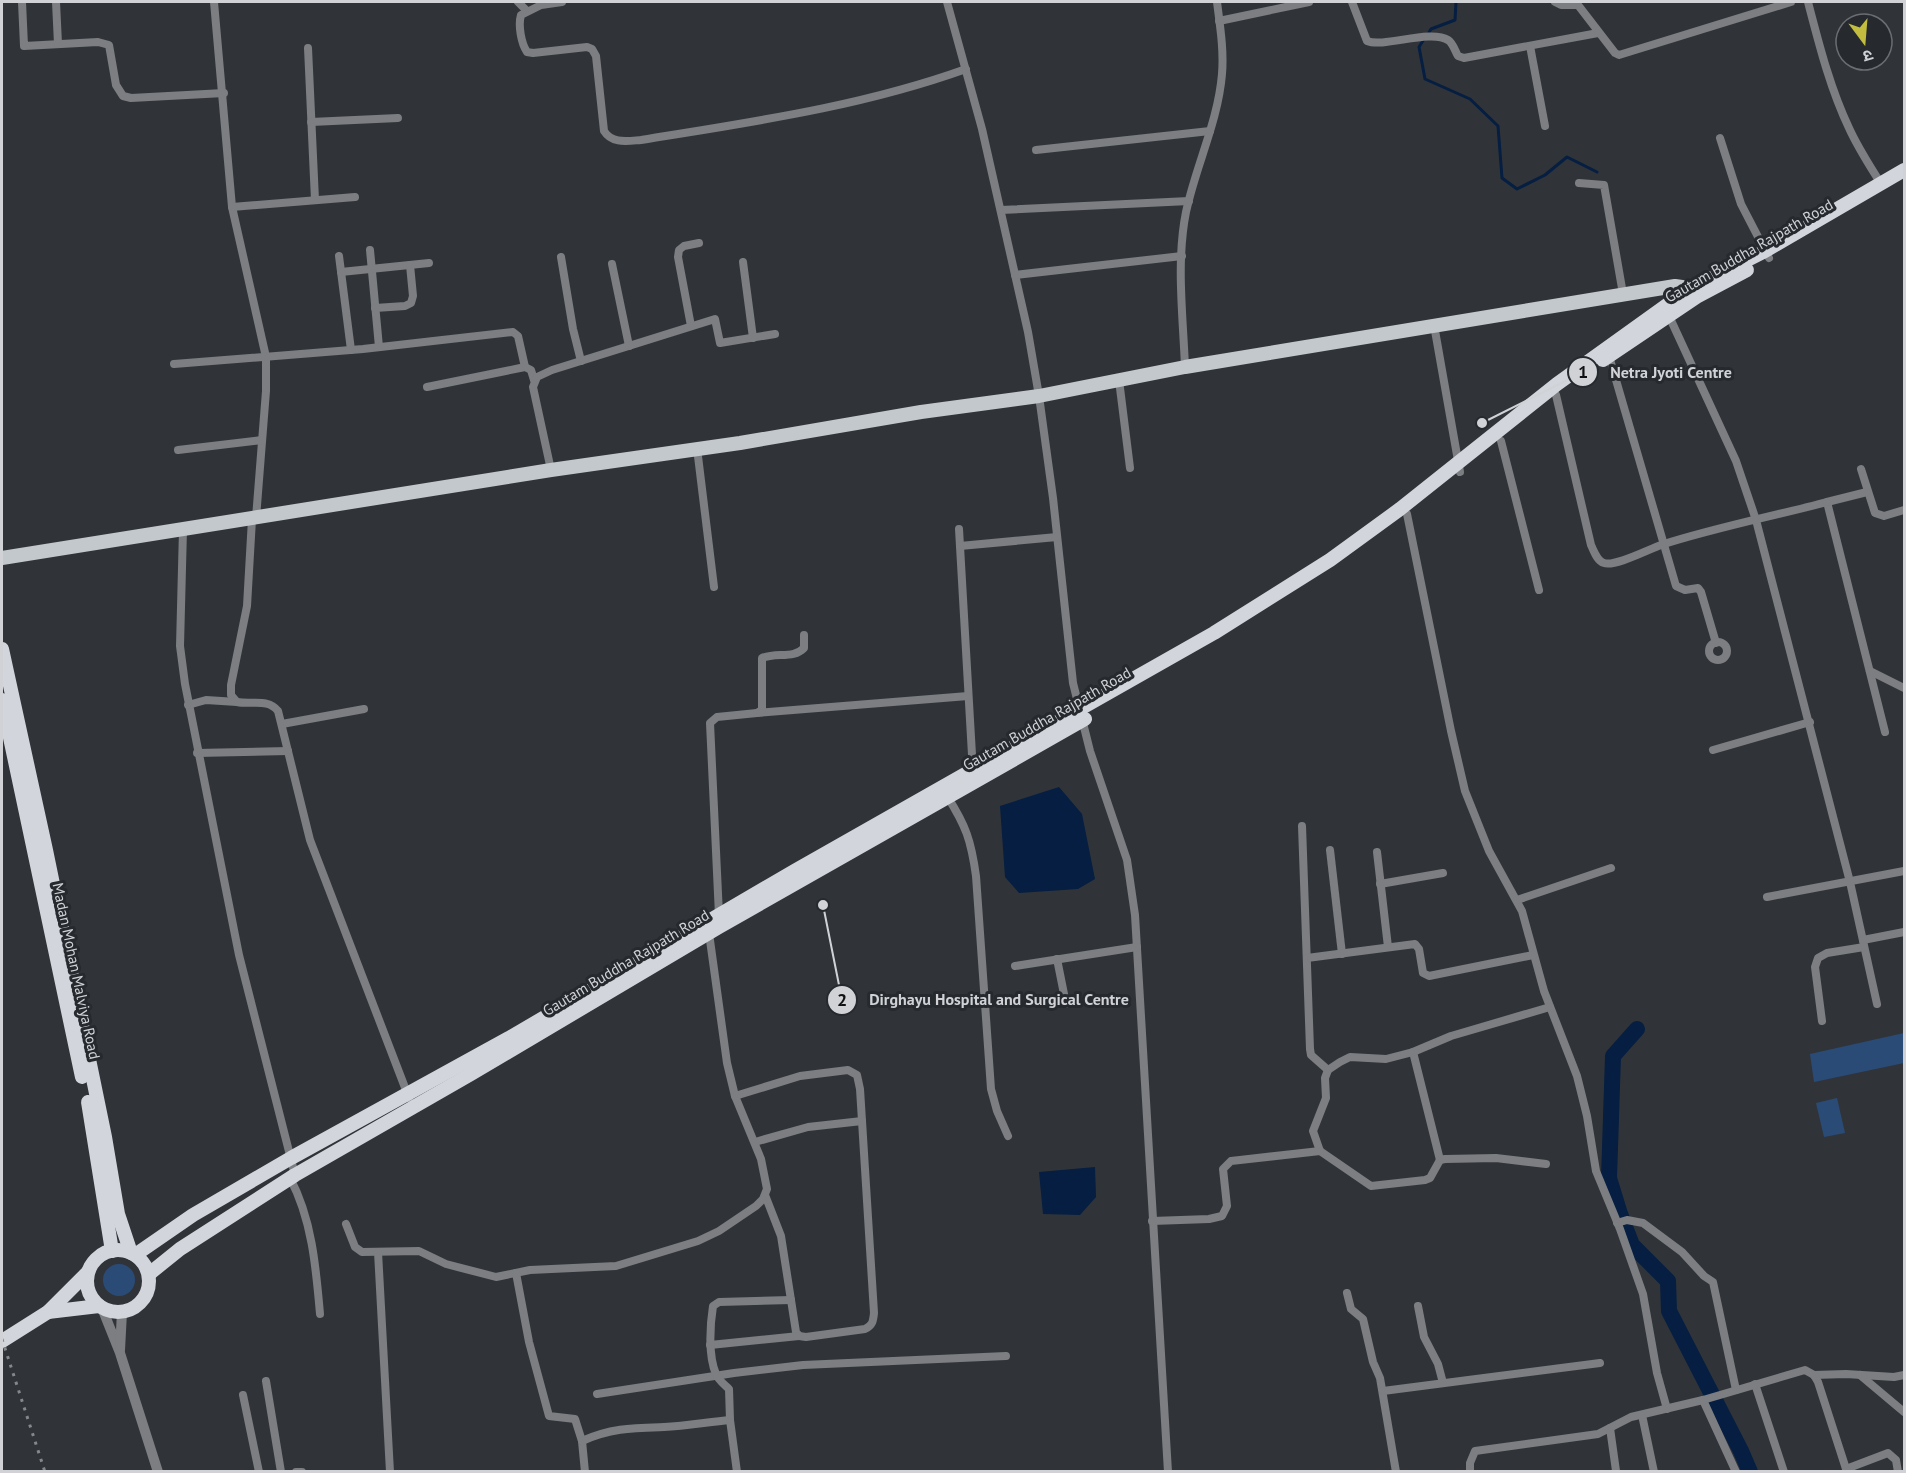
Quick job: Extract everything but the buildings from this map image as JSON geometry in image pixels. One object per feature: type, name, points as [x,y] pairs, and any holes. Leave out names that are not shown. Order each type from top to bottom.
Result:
[{"type":"highway","points":[[1767,254],[1905,170]]},
{"type":"highway","name":"Gautam Buddha Rajpath Road","points":[[149,1274],[180,1249],[411,1100],[709,933],[947,796],[973,776],[1307,586],[1407,514],[1459,468],[1501,441],[1556,395],[1669,316],[1693,293],[1905,180]]},
{"type":"highway","points":[[1080,716],[1282,592],[1459,468],[1573,372],[1693,293]]},
{"type":"highway","points":[[2,649],[105,1137],[118,1214],[133,1254]]},
{"type":"highway","name":"Madan Mohan Malviya Road","points":[[2,700],[90,1110],[112,1251]]},
{"type":"highway","points":[[133,1254],[193,1215],[291,1158],[411,1100],[509,1038],[719,915],[973,776]]},
{"type":"highway","points":[[2,1341],[48,1312],[103,1254],[112,1251],[133,1254],[141,1260],[149,1274],[148,1290],[145,1297],[132,1309],[112,1312],[101,1307],[90,1294],[88,1272]]},
{"type":"highway","points":[[48,1312],[101,1307]]},
{"type":"main road","points":[[2,558],[551,470],[740,443],[921,412],[1039,396],[1185,367],[1623,294],[1675,286],[1693,293]]},
{"type":"street","points":[[22,2],[24,46],[99,42],[109,45],[116,85],[123,96],[130,98],[224,93]]},
{"type":"street","points":[[56,2],[58,44]]},
{"type":"street","points":[[214,2],[224,93],[232,207],[266,357],[266,392],[245,620],[231,685],[231,695],[237,702]]},
{"type":"street","points":[[518,2],[527,11]]},
{"type":"street","points":[[562,2],[549,3],[521,15],[524,48],[527,52],[587,47],[594,52],[604,131],[607,136],[615,140],[641,140],[790,116],[875,98],[922,85],[966,69]]},
{"type":"street","points":[[947,2],[1001,210],[1039,396],[1073,683],[1080,716],[1126,861],[1135,915],[1168,1472]]},
{"type":"street","points":[[1185,367],[1182,242],[1189,201],[1210,131],[1222,75],[1223,52],[1217,2]]},
{"type":"street","points":[[1220,21],[1309,2]]},
{"type":"street","points":[[1352,2],[1367,41],[1376,43],[1419,38],[1448,40],[1458,56],[1464,58],[1598,33]]},
{"type":"street","points":[[1555,2],[1561,5],[1578,6],[1615,53],[1625,55],[1791,2]]},
{"type":"street","points":[[1808,2],[1839,105],[1849,130],[1881,184]]},
{"type":"street","points":[[1530,46],[1545,126]]},
{"type":"street","points":[[308,48],[315,200]]},
{"type":"street","points":[[311,123],[398,118]]},
{"type":"street","points":[[1036,150],[1210,131]]},
{"type":"street","points":[[1720,138],[1741,204],[1767,254]]},
{"type":"street","points":[[1579,183],[1605,185],[1623,294]]},
{"type":"street","points":[[232,207],[355,197]]},
{"type":"street","points":[[1001,210],[1189,201]]},
{"type":"street","points":[[691,326],[678,257],[679,250],[684,246],[699,243]]},
{"type":"street","points":[[370,250],[379,347]]},
{"type":"street","points":[[339,256],[351,350]]},
{"type":"street","points":[[1016,275],[1182,256]]},
{"type":"street","points":[[561,257],[580,361]]},
{"type":"street","points":[[743,262],[753,338]]},
{"type":"street","points":[[341,272],[429,263]]},
{"type":"street","points":[[612,264],[629,346]]},
{"type":"street","points":[[375,308],[405,306],[411,303],[413,296],[410,265]]},
{"type":"street","points":[[1669,316],[1726,440],[1756,520],[1810,722],[1850,882],[1877,1004]]},
{"type":"street","points":[[534,380],[542,374],[580,361],[715,319],[720,343],[775,334]]},
{"type":"street","points":[[1434,325],[1459,468]]},
{"type":"street","points":[[174,364],[351,350],[513,332],[518,336],[525,368]]},
{"type":"street","points":[[1609,356],[1676,586],[1685,590],[1698,588],[1701,592],[1716,643]]},
{"type":"street","points":[[427,387],[525,368],[531,370],[535,400],[551,470]]},
{"type":"street","points":[[1119,380],[1130,468]]},
{"type":"street","points":[[1556,395],[1591,545],[1599,560],[1604,563],[1611,564],[1663,545],[1868,492]]},
{"type":"street","points":[[178,450],[262,440]]},
{"type":"street","points":[[1501,441],[1539,590]]},
{"type":"street","points":[[697,448],[714,587]]},
{"type":"street","points":[[1861,469],[1872,510],[1877,515],[1884,516],[1905,510]]},
{"type":"street","points":[[1827,502],[1885,732]]},
{"type":"street","points":[[1407,514],[1451,731],[1466,791],[1489,851],[1517,900],[1550,1007],[1577,1076],[1587,1116],[1596,1172],[1622,1222],[1642,1294],[1657,1373],[1667,1409]]},
{"type":"street","points":[[183,529],[180,646],[188,705],[239,956],[291,1158],[292,1176],[305,1213],[317,1276],[320,1314]]},
{"type":"street","points":[[959,529],[973,776]]},
{"type":"street","points":[[960,546],[1057,537]]},
{"type":"street","points":[[758,713],[764,707],[762,658],[769,655],[802,652],[804,635]]},
{"type":"street","points":[[1870,671],[1905,688]]},
{"type":"street","points":[[719,915],[710,723],[717,717],[968,696]]},
{"type":"street","points":[[188,705],[206,700],[237,702],[273,705],[278,711],[310,840],[411,1100]]},
{"type":"street","points":[[282,724],[364,709]]},
{"type":"street","points":[[1713,750],[1810,722]]},
{"type":"street","points":[[197,753],[288,751]]},
{"type":"street","points":[[947,796],[961,818],[972,847],[991,1089],[997,1111],[1008,1136]]},
{"type":"street","points":[[1302,826],[1310,1049],[1311,1055],[1328,1070]]},
{"type":"street","points":[[1330,850],[1342,954]]},
{"type":"street","points":[[1377,852],[1388,947]]},
{"type":"street","points":[[1517,900],[1611,868]]},
{"type":"street","points":[[1767,897],[1905,871]]},
{"type":"street","points":[[1380,884],[1443,873]]},
{"type":"street","points":[[1822,1021],[1815,967],[1818,957],[1905,932]]},
{"type":"street","points":[[346,1224],[358,1250],[362,1252],[419,1251],[446,1264],[490,1276],[503,1276],[530,1270],[600,1268],[630,1263],[698,1241],[719,1231],[756,1206],[765,1195],[767,1183],[755,1142],[735,1096],[725,1055],[709,933]]},
{"type":"street","points":[[1307,958],[1417,945],[1423,973],[1426,976],[1533,955]]},
{"type":"street","points":[[1016,966],[1137,947]]},
{"type":"street","points":[[1057,959],[1066,1004]]},
{"type":"street","points":[[1413,1052],[1440,1160],[1430,1178],[1425,1180],[1371,1186],[1320,1151],[1313,1131],[1326,1098],[1325,1078],[1328,1070],[1350,1058],[1386,1059],[1413,1052],[1450,1036],[1550,1007]]},
{"type":"street","points":[[710,1344],[806,1337],[865,1329],[873,1322],[860,1081],[854,1071],[800,1077],[735,1096]]},
{"type":"street","points":[[755,1142],[808,1127],[862,1121]]},
{"type":"street","points":[[1152,1221],[1209,1219],[1222,1216],[1227,1206],[1223,1169],[1231,1161],[1320,1151]]},
{"type":"street","points":[[1440,1160],[1496,1158],[1546,1164]]},
{"type":"street","points":[[765,1195],[781,1236],[794,1325],[800,1336]]},
{"type":"street","points":[[1622,1222],[1635,1220],[1643,1223],[1682,1252],[1704,1276],[1713,1282],[1736,1390]]},
{"type":"street","points":[[378,1252],[390,1472]]},
{"type":"street","points":[[516,1273],[529,1342],[549,1416],[575,1419],[582,1441],[585,1472]]},
{"type":"street","points":[[1347,1293],[1351,1309],[1363,1319],[1373,1362],[1380,1378],[1396,1472]]},
{"type":"street","points":[[736,1472],[729,1389],[716,1376],[710,1344],[712,1311],[716,1304],[791,1300]]},
{"type":"street","points":[[1418,1306],[1424,1337],[1438,1364],[1443,1383]]},
{"type":"street","points":[[101,1307],[120,1353],[158,1472]]},
{"type":"street","points":[[120,1353],[122,1312]]},
{"type":"street","points":[[597,1394],[803,1365],[1006,1356]]},
{"type":"street","points":[[1383,1391],[1600,1363]]},
{"type":"street","points":[[1470,1472],[1470,1463],[1476,1451],[1588,1436],[1610,1428],[1625,1419],[1705,1399],[1804,1370],[1814,1376],[1894,1377],[1905,1375]]},
{"type":"street","points":[[1860,1375],[1905,1412]]},
{"type":"street","points":[[1814,1376],[1846,1470],[1888,1454],[1896,1460],[1898,1472]]},
{"type":"street","points":[[266,1381],[280,1472]]},
{"type":"street","points":[[1755,1384],[1784,1472]]},
{"type":"street","points":[[243,1395],[259,1472]]},
{"type":"street","points":[[1705,1399],[1737,1472]]},
{"type":"street","points":[[1642,1415],[1654,1472]]},
{"type":"street","points":[[582,1441],[601,1432],[627,1428],[666,1427],[730,1420]]},
{"type":"street","points":[[1610,1428],[1616,1471]]},
{"type":"street","points":[[296,1472],[302,1472]]},
{"type":"shaded area","points":[[1059,787],[1082,814],[1095,879],[1078,889],[1019,893],[1005,877],[1000,806]]},
{"type":"shaded area","points":[[1904,1033],[1904,1063],[1814,1082],[1810,1054]]},
{"type":"shaded area","points":[[1837,1098],[1845,1133],[1824,1137],[1816,1103]]},
{"type":"shaded area","points":[[1095,1167],[1096,1197],[1080,1215],[1043,1214],[1039,1172]]},
{"type":"shaded area","points":[[119,1264],[130,1269],[135,1280],[130,1291],[119,1296],[108,1291],[103,1280],[108,1269]]},
{"type":"waterway","points":[[1428,34],[1431,29],[1455,20],[1456,2]]},
{"type":"waterway","points":[[1424,39],[1419,47],[1425,79],[1470,99],[1498,126],[1502,178],[1517,189],[1545,175],[1567,157],[1597,172]]},
{"type":"waterway","points":[[1637,1029],[1613,1056],[1609,1178],[1632,1245],[1668,1281],[1669,1311],[1750,1472]]},
{"type":"railway","points":[[2,1339],[45,1472]]},
{"type":"place","name":"Netra Jyoti Centre","points":[[1482,423]]},
{"type":"place","name":"Dirghayu Hospital and Surgical Centre","points":[[823,905]]}]
